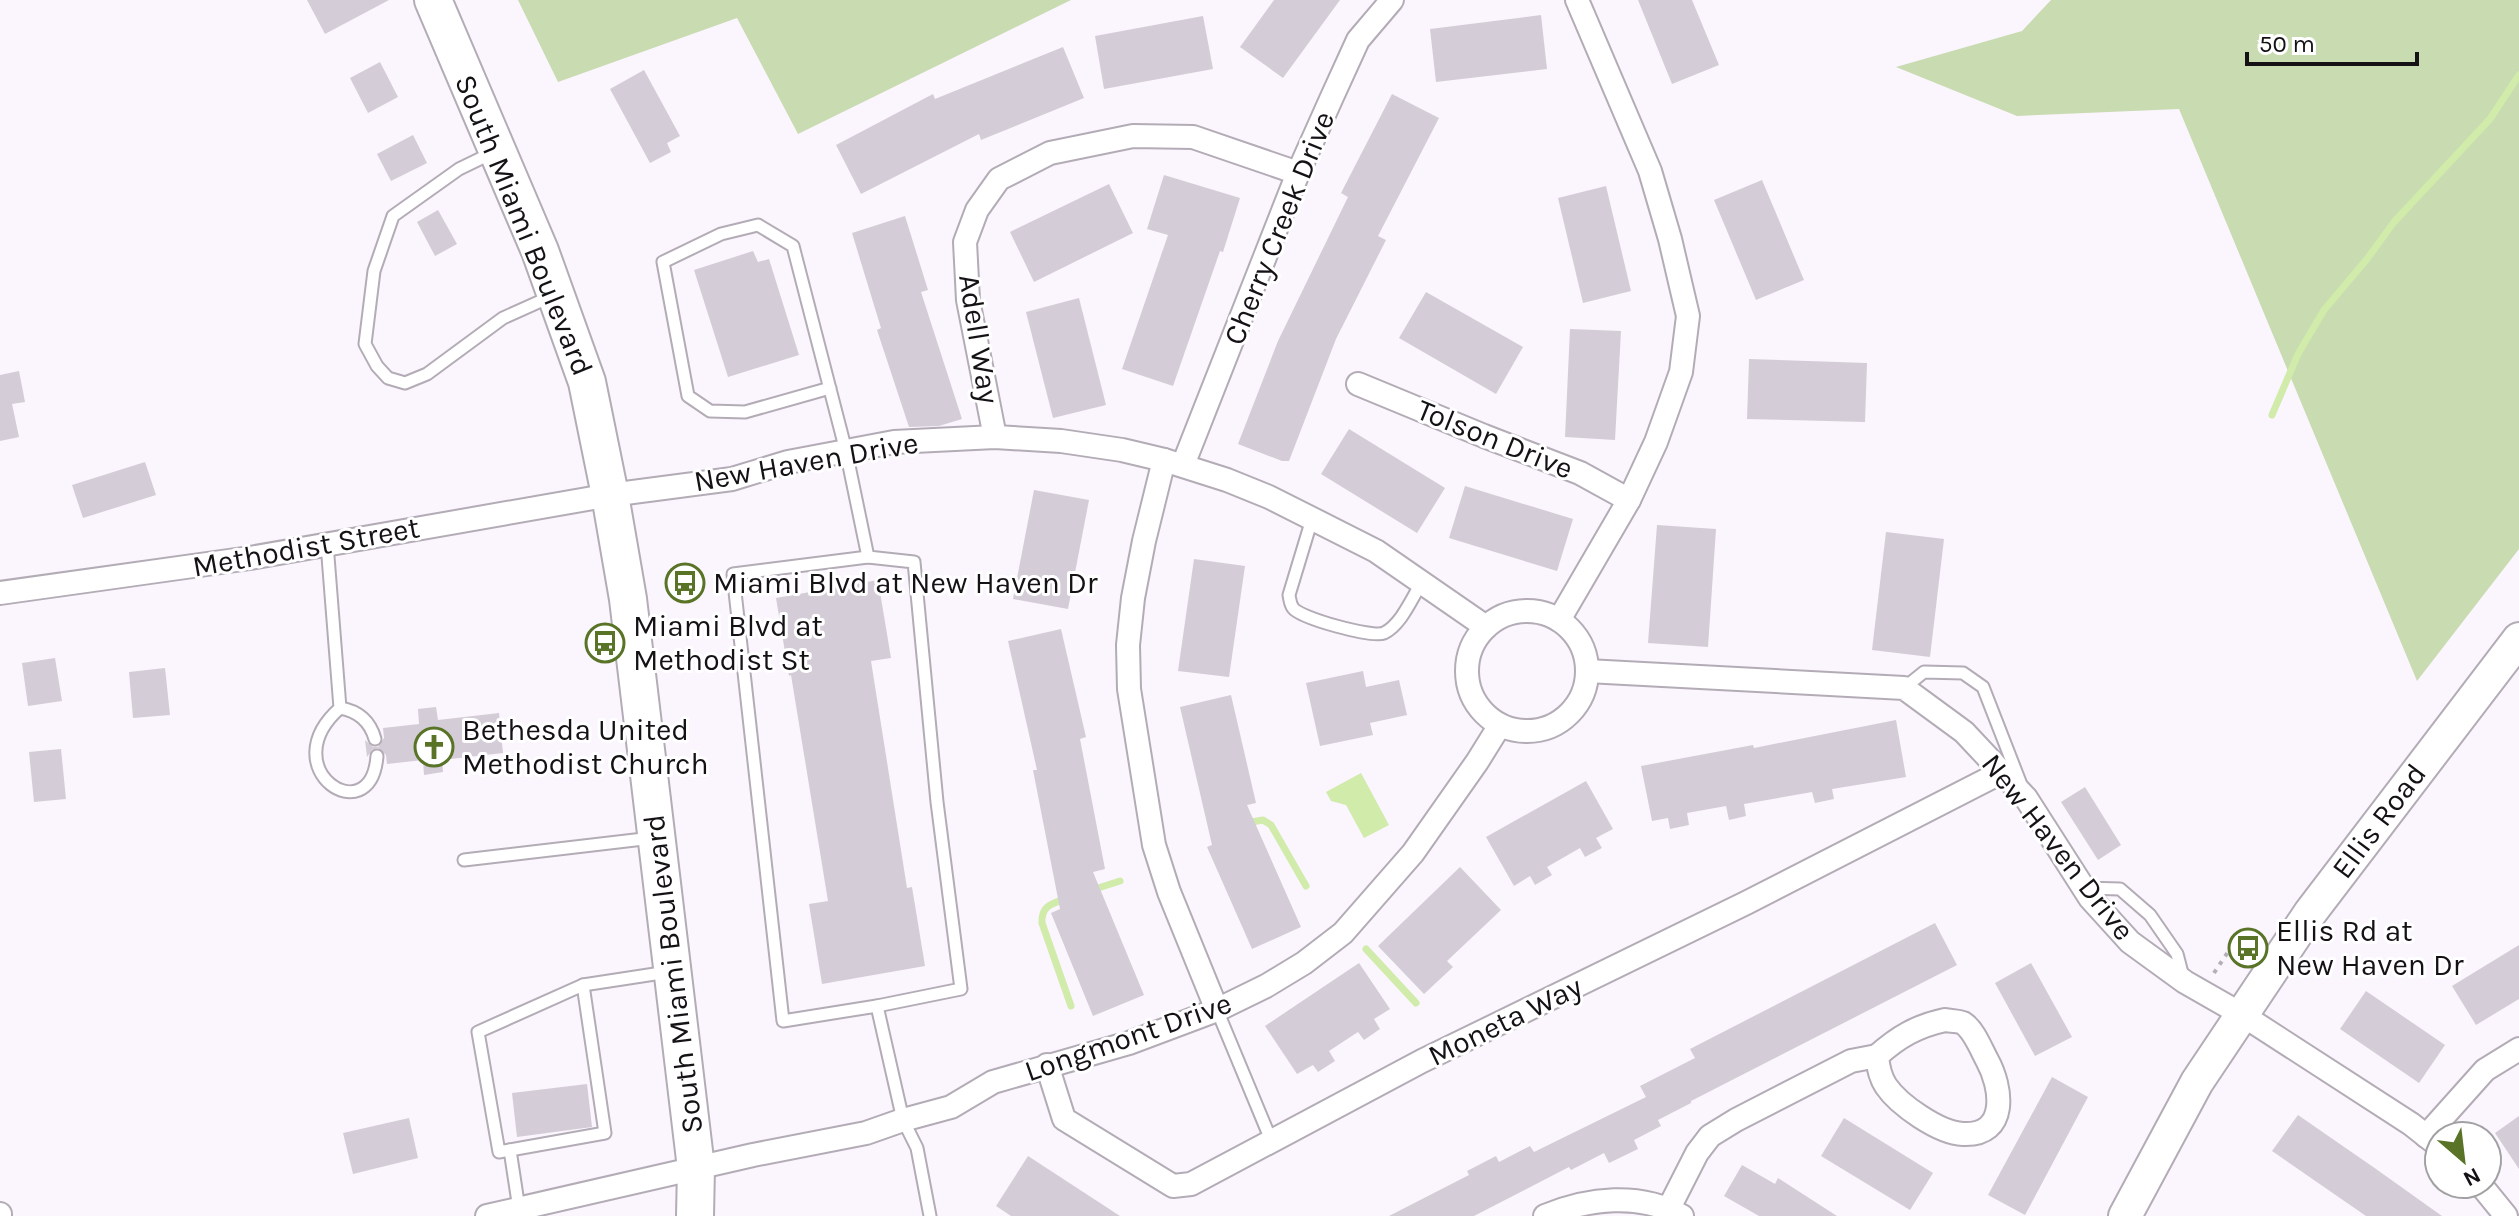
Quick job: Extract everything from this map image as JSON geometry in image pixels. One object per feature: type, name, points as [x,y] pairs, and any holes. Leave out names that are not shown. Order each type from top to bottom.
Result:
[{"type":"main road","name":"South Miami Boulevard","points":[[433,0],[498,150],[556,294],[587,382],[628,599],[696,1168],[695,1216]]},
{"type":"main road","name":"Ellis Road","points":[[2125,1216],[2197,1082],[2241,1014],[2348,861],[2519,639]]},
{"type":"street","name":"Cherry Creek Drive","points":[[1217,1010],[1169,892],[1154,845],[1129,689],[1128,645],[1133,598],[1144,541],[1174,462],[1298,173],[1358,40],[1392,0]]},
{"type":"street","points":[[1559,620],[1629,500],[1656,442],[1681,372],[1688,316],[1650,171],[1577,0]]},
{"type":"street","name":"Adell Way","points":[[995,437],[968,300],[965,242],[977,210],[999,179],[1050,153],[1133,136],[1193,137],[1298,173]]},
{"type":"street","name":"Tolson Drive","points":[[1358,384],[1580,473],[1629,500]]},
{"type":"street","name":"New Haven Drive","points":[[610,495],[732,479],[788,462],[894,442],[995,437],[1061,441],[1122,450],[1174,462],[1227,480],[1312,519],[1376,551],[1486,627]]},
{"type":"street","name":"Methodist Street","points":[[0,593],[250,558],[610,495]]},
{"type":"street","points":[[1521,611],[1541,612],[1559,620],[1574,633],[1584,651],[1587,671],[1584,691],[1574,709],[1558,722],[1539,730],[1519,731],[1500,725],[1484,714],[1473,698],[1467,680],[1468,661],[1474,643],[1486,627],[1502,617],[1521,611]]},
{"type":"street","points":[[1587,671],[1904,688]]},
{"type":"street","name":"New Haven Drive","points":[[1904,688],[1964,732],[2026,798],[2083,888],[2130,942],[2185,982],[2241,1014],[2423,1135]]},
{"type":"street","name":"Longmont Drive","points":[[505,1213],[696,1168],[866,1133],[951,1107],[993,1082],[1129,1043],[1217,1010],[1266,986],[1304,963],[1343,933],[1413,853],[1500,725]]},
{"type":"street","name":"Moneta Way","points":[[1047,1065],[1064,1119],[1173,1186],[1191,1184],[1422,1061],[1746,903],[2002,772]]},
{"type":"street","points":[[1545,1216],[1589,1202],[1642,1202],[1676,1212],[1693,1160],[1710,1136],[1851,1061],[1877,1056],[1898,1038],[1924,1024],[1945,1020],[1963,1023],[1973,1034],[1994,1072],[2000,1092],[1999,1111],[1991,1124],[1977,1133],[1945,1130],[1897,1099],[1885,1085],[1877,1056]]},
{"type":"street","points":[[2448,1120],[2485,1070],[2519,1049]]},
{"type":"lane","points":[[498,150],[459,169],[393,216],[374,271],[365,344],[388,378],[405,383],[427,374],[503,318],[556,294]]},
{"type":"lane","points":[[830,388],[745,412],[710,411],[688,396],[663,262],[721,234],[758,225],[793,246],[830,388],[846,451],[868,557]]},
{"type":"lane","points":[[1312,519],[1289,595],[1293,608],[1303,615],[1369,635],[1382,634],[1394,625],[1422,582]]},
{"type":"lane","points":[[327,544],[340,708],[323,726],[318,741],[320,773],[327,784],[340,790],[353,791],[363,788],[375,772],[377,756]]},
{"type":"lane","points":[[868,557],[914,562],[937,802],[961,989],[877,1006],[783,1021],[733,574],[868,557]]},
{"type":"lane","points":[[1904,688],[1924,672],[1963,673],[1983,687],[2026,798]]},
{"type":"lane","points":[[340,708],[360,715],[373,730],[375,739]]},
{"type":"lane","points":[[464,860],[657,837]]},
{"type":"lane","points":[[2083,888],[2120,889],[2150,915],[2177,954],[2185,982]]},
{"type":"lane","points":[[583,985],[605,1133],[499,1152],[478,1032],[583,985],[673,971]]},
{"type":"lane","points":[[877,1006],[903,1120],[917,1148],[930,1216]]},
{"type":"lane","points":[[1217,1010],[1271,1140]]},
{"type":"lane","points":[[505,1213],[510,1150]]},
{"type":"path","points":[[2211,977],[2228,952]]},
{"type":"shaded area","points":[[518,0],[1071,0],[798,134],[737,18],[558,82]]},
{"type":"shaded area","points":[[2051,0],[2519,0],[2519,549],[2417,681],[2179,109],[2017,116],[1896,67],[2022,31]]},
{"type":"shaded area","points":[[1361,773],[1389,825],[1364,838],[1346,805],[1331,801],[1326,792]]},
{"type":"building","points":[[307,0],[389,0],[325,34]]},
{"type":"building","points":[[1274,0],[1340,0],[1283,78],[1240,47]]},
{"type":"building","points":[[1638,0],[1692,0],[1719,65],[1672,84]]},
{"type":"building","points":[[1541,15],[1547,69],[1436,82],[1430,29]]},
{"type":"building","points":[[1203,16],[1213,69],[1104,89],[1095,36]]},
{"type":"building","points":[[1063,47],[1084,98],[981,140],[979,134],[861,194],[836,145],[933,94],[935,99]]},
{"type":"building","points":[[380,62],[398,97],[368,113],[350,78]]},
{"type":"building","points":[[644,70],[680,136],[667,143],[671,152],[650,163],[610,89]]},
{"type":"building","points":[[1392,94],[1439,118],[1378,236],[1386,240],[1336,339],[1289,461],[1282,461],[1238,444],[1278,341],[1348,197],[1341,193]]},
{"type":"building","points":[[413,135],[427,163],[391,181],[377,154]]},
{"type":"building","points":[[1164,175],[1240,198],[1173,386],[1122,369],[1168,235],[1147,229]]},
{"type":"building","points":[[1762,180],[1804,280],[1756,300],[1714,200]]},
{"type":"building","points":[[1109,184],[1133,233],[1034,282],[1010,232]]},
{"type":"building","points":[[1606,186],[1631,291],[1583,303],[1558,198]]},
{"type":"building","points":[[438,210],[457,244],[435,256],[417,222]]},
{"type":"building","points":[[905,216],[928,290],[921,292],[962,419],[939,426],[909,427],[877,330],[881,328],[852,233]]},
{"type":"building","points":[[753,251],[758,262],[769,259],[799,355],[728,377],[694,270]]},
{"type":"building","points":[[1426,292],[1523,347],[1496,394],[1399,338]]},
{"type":"building","points":[[1079,298],[1106,405],[1053,418],[1026,312]]},
{"type":"building","points":[[1570,329],[1621,331],[1615,440],[1565,437]]},
{"type":"building","points":[[1749,359],[1867,363],[1865,422],[1747,419]]},
{"type":"building","points":[[19,371],[25,402],[12,404],[19,437],[0,441],[0,375]]},
{"type":"building","points":[[1349,429],[1445,488],[1417,533],[1321,474]]},
{"type":"building","points":[[145,462],[156,495],[83,518],[72,485]]},
{"type":"building","points":[[1465,486],[1573,519],[1557,571],[1449,538]]},
{"type":"building","points":[[1034,490],[1089,500],[1068,609],[1013,599]]},
{"type":"building","points":[[1657,525],[1716,529],[1708,647],[1648,643]]},
{"type":"building","points":[[1886,532],[1944,539],[1930,657],[1872,650]]},
{"type":"building","points":[[1194,559],[1245,566],[1229,677],[1178,671]]},
{"type":"building","points":[[878,580],[891,658],[871,661],[907,888],[912,887],[925,966],[822,984],[809,904],[828,901],[776,598]]},
{"type":"building","points":[[1061,629],[1086,737],[1080,739],[1105,869],[1093,872],[1144,995],[1093,1016],[1051,913],[1060,909],[1033,770],[1037,770],[1008,641]]},
{"type":"building","points":[[55,658],[62,701],[28,706],[22,663]]},
{"type":"building","points":[[165,668],[170,715],[133,718],[129,672]]},
{"type":"building","points":[[1363,671],[1366,687],[1399,680],[1407,715],[1370,723],[1373,735],[1320,746],[1306,683]]},
{"type":"building","points":[[1231,695],[1256,803],[1247,805],[1301,927],[1252,949],[1207,847],[1212,845],[1180,707]]},
{"type":"building","name":"Bethesda United Methodist Church","points":[[436,707],[438,720],[499,713],[503,753],[442,760],[443,772],[424,775],[423,760],[387,764],[386,755],[378,748],[367,757],[365,740],[378,747],[384,738],[383,728],[419,724],[418,709]]},
{"type":"building","points":[[1896,720],[1906,777],[1832,789],[1834,799],[1815,803],[1812,792],[1744,804],[1746,816],[1729,820],[1726,806],[1687,813],[1689,825],[1670,829],[1668,818],[1652,821],[1641,766]]},
{"type":"building","points":[[61,749],[66,799],[34,802],[29,752]]},
{"type":"building","points":[[1586,781],[1613,829],[1596,838],[1602,848],[1585,857],[1580,848],[1547,867],[1552,875],[1535,885],[1530,876],[1514,886],[1486,837]]},
{"type":"building","points":[[2085,787],[2121,845],[2098,860],[2061,802]]},
{"type":"building","points":[[1460,867],[1501,910],[1447,961],[1453,967],[1424,994],[1378,946]]},
{"type":"building","points":[[1935,923],[1957,965],[1658,1120],[1661,1126],[1634,1140],[1638,1149],[1609,1163],[1604,1153],[1571,1170],[1569,1167],[1474,1216],[1389,1216],[1469,1175],[1467,1171],[1496,1156],[1499,1162],[1530,1146],[1534,1152],[1646,1097],[1640,1086],[1695,1058],[1690,1049]]},
{"type":"building","points":[[2519,945],[2519,999],[2476,1025],[2452,986]]},
{"type":"building","points":[[1359,963],[1390,1009],[1374,1019],[1380,1029],[1364,1040],[1358,1032],[1329,1051],[1335,1061],[1318,1072],[1313,1065],[1297,1074],[1265,1026]]},
{"type":"building","points":[[2031,963],[2072,1037],[2035,1056],[1995,983]]},
{"type":"building","points":[[2366,991],[2445,1045],[2419,1083],[2340,1029]]},
{"type":"building","points":[[2052,1077],[2088,1097],[2025,1215],[1988,1195]]},
{"type":"building","points":[[587,1084],[592,1127],[517,1137],[512,1093]]},
{"type":"building","points":[[2298,1115],[2442,1216],[2366,1216],[2272,1151]]},
{"type":"building","points":[[2519,1116],[2519,1169],[2503,1145],[2503,1127]]},
{"type":"building","points":[[409,1118],[418,1158],[353,1174],[343,1133]]},
{"type":"building","points":[[1844,1118],[1933,1173],[1910,1210],[1821,1156]]},
{"type":"building","points":[[1028,1156],[1120,1216],[1011,1216],[996,1206]]},
{"type":"building","points":[[1742,1165],[1775,1184],[1778,1178],[1837,1216],[1759,1216],[1724,1196]]},
{"type":"waterway","points":[[2272,415],[2298,354],[2324,310],[2394,222],[2490,119],[2519,75]]},
{"type":"waterway","points":[[1246,823],[1263,820],[1271,825],[1306,886]]},
{"type":"waterway","points":[[1092,890],[1120,881]]},
{"type":"waterway","points":[[1065,899],[1045,909],[1042,923],[1071,1006]]},
{"type":"waterway","points":[[1366,949],[1416,1003]]},
{"type":"place","name":"Miami Blvd at New Haven Dr","points":[[685,583]]},
{"type":"place","name":"Miami Blvd at Methodist St","points":[[605,643]]},
{"type":"place","name":"Bethesda United Methodist Church","points":[[434,747]]},
{"type":"place","name":"Ellis Rd at New Haven Dr","points":[[2248,948]]}]
